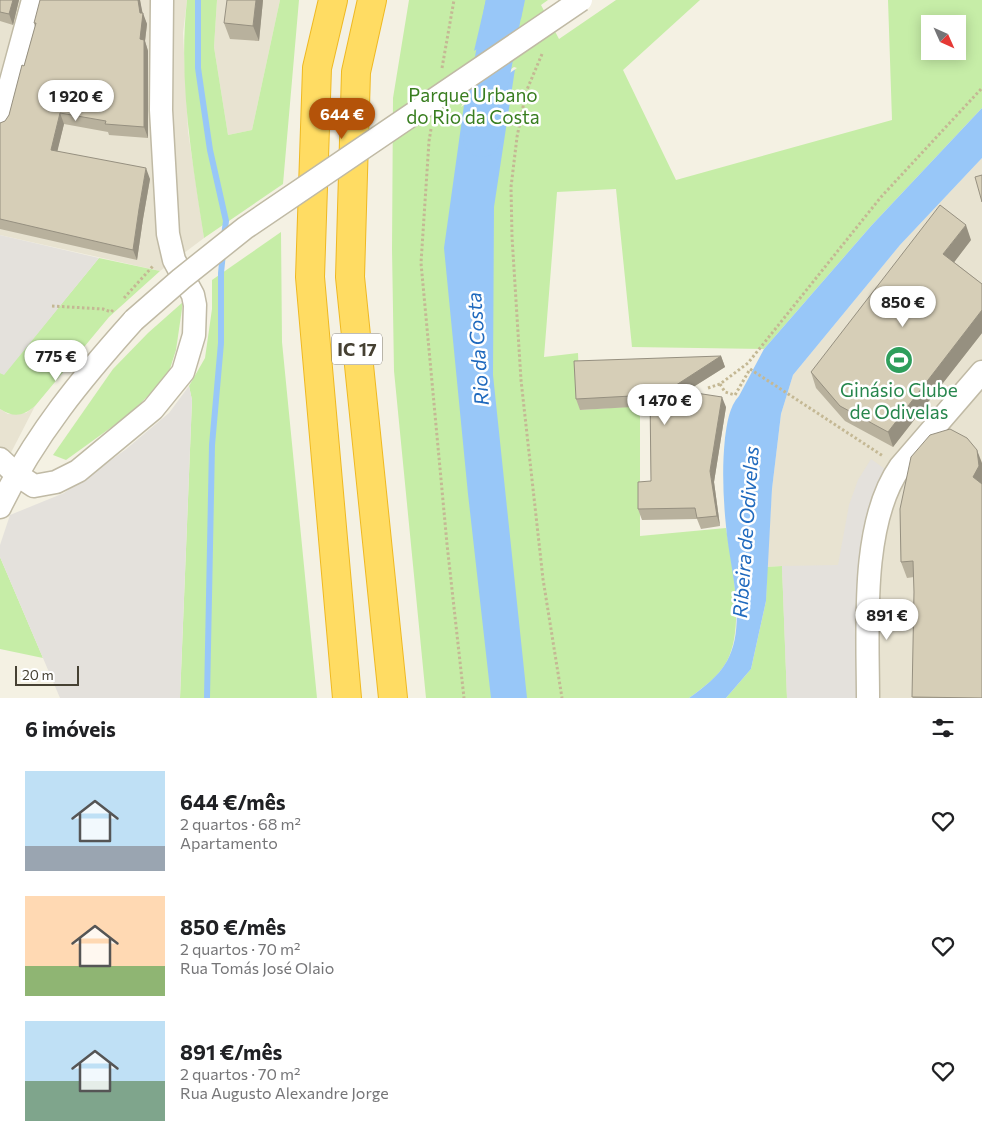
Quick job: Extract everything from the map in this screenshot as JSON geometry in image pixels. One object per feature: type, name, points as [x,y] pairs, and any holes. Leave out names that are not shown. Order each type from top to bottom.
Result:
[{"type":"highway","name":"IC 17","points":[[332,0],[317,68],[310,278],[346,698]]},
{"type":"highway","name":"IC 17","points":[[372,0],[356,72],[350,277],[392,698]]},
{"type":"street","points":[[0,122],[32,0]]},
{"type":"street","points":[[8,467],[34,486],[56,482],[78,471],[153,409],[183,372],[194,335],[195,305],[193,295],[174,260],[168,234],[162,110],[162,0]]},
{"type":"street","points":[[0,507],[8,467],[96,362],[134,320],[181,279],[245,228],[581,0]]},
{"type":"street","points":[[868,698],[869,583],[872,546],[880,507],[900,467],[980,380]]},
{"type":"path","points":[[440,75],[454,0]]},
{"type":"path","points":[[544,50],[526,92],[517,137],[511,188],[512,237],[521,380],[543,579],[562,698]]},
{"type":"path","points":[[708,388],[720,384],[748,363],[881,197],[982,88]]},
{"type":"path","points":[[432,122],[429,141],[421,263],[447,544],[464,698]]},
{"type":"path","points":[[52,306],[103,309],[111,312],[163,255],[172,252]]},
{"type":"path","points":[[720,384],[725,392],[735,396],[750,369],[900,467]]},
{"type":"shaded area","points":[[0,0],[187,0],[183,33],[188,131],[204,238],[160,271],[0,235]]},
{"type":"shaded area","points":[[217,0],[280,0],[252,130],[228,135],[214,47]]},
{"type":"shaded area","points":[[982,158],[982,698],[787,698],[782,566],[767,567],[772,489],[781,414],[793,375],[900,245]]},
{"type":"shaded area","points":[[0,235],[99,258],[4,375],[0,373]]},
{"type":"shaded area","points":[[189,386],[192,400],[180,698],[60,698],[0,557],[0,545],[10,515],[64,493],[125,450],[169,413]]},
{"type":"shaded area","points":[[35,406],[0,474],[0,409],[8,414],[26,413]]},
{"type":"shaded area","points":[[871,459],[889,472],[857,615],[856,698],[787,698],[782,566],[838,565],[849,505],[858,480]]},
{"type":"green space","points":[[187,0],[217,0],[214,47],[228,135],[252,130],[280,0],[299,0],[283,184],[204,238],[191,150],[185,90],[184,60]]},
{"type":"green space","name":"Parque Urbano do Rio da Costa","points":[[409,0],[548,0],[541,5],[559,39],[616,0],[700,0],[623,70],[676,180],[892,120],[888,0],[982,0],[982,108],[871,226],[764,349],[632,347],[616,189],[557,192],[544,357],[578,353],[580,410],[640,406],[640,536],[726,528],[736,595],[735,631],[732,647],[727,661],[720,672],[689,698],[426,698],[394,371],[392,249],[393,98]]},
{"type":"green space","points":[[281,232],[282,342],[317,698],[180,698],[192,400],[189,386],[205,358],[212,309],[212,280]]},
{"type":"green space","points":[[99,258],[160,271],[109,317],[35,406],[18,415],[10,414],[0,409],[0,373],[4,374]]},
{"type":"green space","points":[[183,302],[176,350],[167,378],[127,416],[66,460],[53,455],[113,369],[148,333]]},
{"type":"green space","points":[[0,557],[43,658],[0,649]]},
{"type":"green space","points":[[782,566],[787,698],[726,698],[751,669],[766,601],[767,567]]},
{"type":"water","points":[[486,0],[525,0],[521,19],[474,51]]},
{"type":"water","points":[[515,69],[494,207],[493,375],[527,698],[491,698],[468,494],[444,248],[464,105]]},
{"type":"water","name":"Ribeira de Odivelas","points":[[982,108],[982,158],[900,245],[793,375],[781,414],[772,489],[766,601],[751,669],[726,698],[689,698],[710,682],[723,667],[733,646],[736,630],[736,594],[726,526],[723,482],[725,438],[733,405],[764,349],[871,226]]},
{"type":"pier","points":[[514,67],[517,68],[461,107],[463,103]]},
{"type":"building","points":[[0,0],[13,0],[9,14],[0,12]]},
{"type":"building","points":[[40,0],[138,0],[140,13],[143,13],[140,39],[144,40],[144,127],[105,124],[106,121],[60,113],[51,150],[146,168],[133,250],[0,219],[0,123],[5,121],[9,115],[22,65],[24,66],[36,23],[34,23]]},
{"type":"building","points":[[227,0],[256,0],[253,26],[224,23]]},
{"type":"building","points":[[982,175],[982,202],[975,177]]},
{"type":"building","name":"Ginásio Clube de Odivelas","points":[[940,205],[966,225],[943,254],[982,284],[982,310],[888,432],[840,406],[811,372]]},
{"type":"building","points":[[721,356],[670,389],[722,397],[710,471],[717,516],[697,518],[695,508],[638,509],[638,482],[651,481],[650,395],[576,399],[574,361]]},
{"type":"building","points":[[950,429],[967,438],[977,450],[979,466],[973,477],[982,484],[982,698],[912,697],[913,561],[901,562],[900,509],[911,457],[930,435]]},
{"type":"waterway","points":[[198,0],[198,68],[210,150],[226,221],[224,236]]},
{"type":"waterway","name":"Rio da Costa","points":[[482,138],[484,111],[505,0]]},
{"type":"waterway","points":[[207,698],[212,445],[221,343],[221,273],[223,253]]},
{"type":"place","name":"Ginásio Clube de Odivelas","points":[[899,360]]}]
